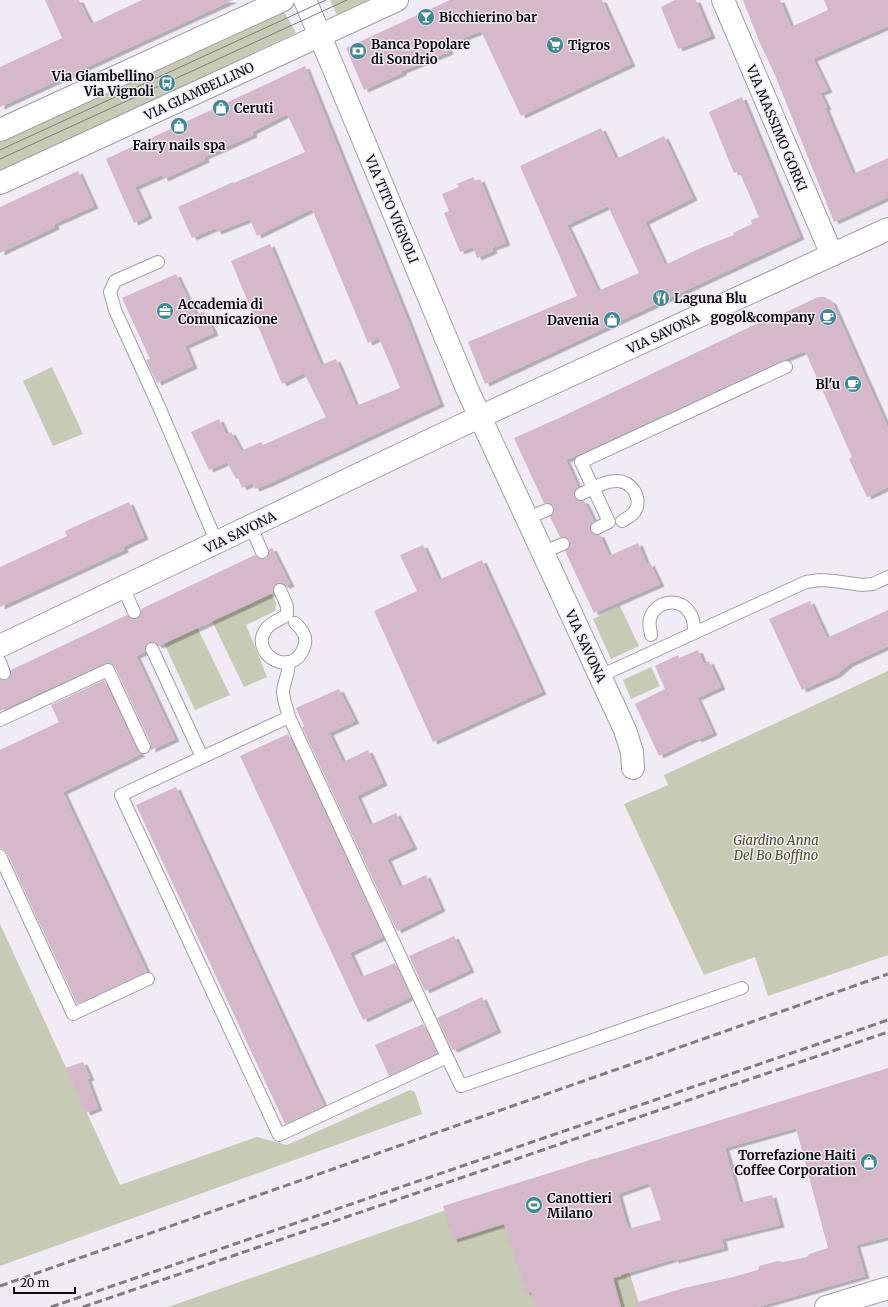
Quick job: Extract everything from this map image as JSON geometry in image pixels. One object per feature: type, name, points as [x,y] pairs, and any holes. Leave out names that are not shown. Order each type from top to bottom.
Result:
[{"type":"street","points":[[0,130],[284,0]]},
{"type":"street","name":"VIA TITO VIGNOLI","points":[[305,0],[468,391],[481,418]]},
{"type":"street","name":"VIA GIAMBELLINO","points":[[0,182],[397,0]]},
{"type":"street","name":"VIA MASSIMO GORKI","points":[[723,0],[832,256]]},
{"type":"street","name":"VIA SAVONA","points":[[0,646],[481,418],[888,230]]},
{"type":"street","name":"VIA SAVONA","points":[[481,418],[625,730],[632,752],[633,768]]},
{"type":"street","points":[[826,1307],[888,1288]]},
{"type":"lane","points":[[158,262],[115,281],[110,292],[115,310],[160,409],[217,542]]},
{"type":"lane","points":[[597,528],[609,522],[581,462],[786,367]]},
{"type":"lane","points":[[581,494],[616,480],[624,482],[636,493],[637,502],[635,510],[630,517],[622,521]]},
{"type":"lane","points":[[527,518],[547,510]]},
{"type":"lane","points":[[251,527],[262,552]]},
{"type":"lane","points":[[543,552],[563,544]]},
{"type":"lane","points":[[600,676],[806,582],[827,581],[862,585],[873,584],[888,577]]},
{"type":"lane","points":[[123,587],[134,612]]},
{"type":"lane","points":[[280,590],[288,606],[286,615],[271,623],[265,630],[262,637],[263,646],[266,653],[272,659],[280,662],[288,662],[296,659],[302,653],[305,645],[305,637],[302,629],[295,623]]},
{"type":"lane","points":[[651,634],[649,625],[650,616],[663,604],[673,602],[682,604],[689,610],[693,619],[694,633]]},
{"type":"lane","points":[[152,649],[202,757]]},
{"type":"lane","points":[[288,662],[289,671],[283,694],[289,717],[461,1086],[742,988]]},
{"type":"lane","points":[[0,720],[20,706],[108,670],[144,747]]},
{"type":"lane","points":[[289,717],[120,795],[279,1135],[447,1057]]},
{"type":"lane","points":[[0,856],[73,1014],[148,979]]},
{"type":"green space","points":[[330,0],[369,0],[337,15]]},
{"type":"green space","points":[[282,8],[296,33],[0,173],[0,135]]},
{"type":"green space","points":[[52,367],[83,434],[53,446],[23,381]]},
{"type":"green space","points":[[271,593],[276,603],[275,611],[246,625],[267,677],[244,687],[212,621]]},
{"type":"green space","points":[[620,606],[639,646],[611,659],[593,619]]},
{"type":"green space","points":[[197,627],[230,695],[195,710],[164,643]]},
{"type":"green space","points":[[651,667],[660,686],[631,699],[623,680]]},
{"type":"green space","name":"Giardino Anna Del Bo Boffino","points":[[888,671],[888,955],[768,996],[755,957],[704,975],[624,804],[668,785],[664,775]]},
{"type":"green space","points":[[0,924],[120,1185],[257,1137],[287,1145],[410,1090],[415,1092],[422,1114],[0,1266]]},
{"type":"green space","name":"Canottieri Milano","points":[[595,1158],[640,1307],[168,1307]]},
{"type":"building","points":[[45,0],[79,0],[91,24],[142,0],[233,0],[0,107],[0,67],[62,38]]},
{"type":"building","name":"Tigros","points":[[450,0],[602,0],[631,64],[521,116],[481,31],[446,45],[449,52],[402,71],[402,73],[364,90],[346,48]]},
{"type":"building","points":[[675,0],[696,0],[711,36],[678,49],[661,7]]},
{"type":"building","points":[[743,0],[780,0],[791,27],[828,10],[824,0],[888,0],[888,26],[813,59],[828,90],[820,93],[827,107],[825,108],[853,174],[888,158],[888,197],[834,222]]},
{"type":"building","points":[[305,66],[440,404],[268,484],[255,489],[252,483],[242,488],[238,478],[236,479],[227,462],[209,470],[191,432],[219,419],[226,434],[231,432],[241,451],[261,442],[263,445],[326,417],[304,373],[282,384],[231,261],[270,244],[321,365],[336,359],[356,406],[400,388],[379,338],[368,343],[312,209],[257,236],[250,219],[217,232],[215,228],[192,238],[178,207],[305,152],[287,114],[252,132],[253,135],[204,157],[205,160],[164,179],[162,175],[135,187],[148,216],[134,223],[106,159]]},
{"type":"building","points":[[742,97],[800,237],[485,384],[468,342],[577,296],[520,166],[601,128],[616,159],[664,136],[693,198],[645,222],[665,265],[703,247],[734,235],[733,233],[752,224],[751,220],[759,217],[739,171],[734,173],[709,112]],"holes":[[[608,206],[639,273],[598,291],[567,225]]]},
{"type":"building","points":[[78,171],[94,206],[54,224],[55,227],[0,253],[0,207]]},
{"type":"building","points":[[473,177],[475,181],[480,179],[506,243],[492,248],[493,251],[477,258],[473,247],[460,252],[444,213],[449,211],[442,194],[459,187],[457,184]]},
{"type":"building","points":[[176,274],[196,315],[204,311],[214,333],[185,346],[193,366],[157,383],[146,360],[150,359],[122,298]]},
{"type":"building","points":[[818,297],[825,297],[832,302],[888,428],[888,487],[867,497],[849,459],[852,457],[805,351],[783,360],[566,460],[578,487],[575,490],[574,497],[577,500],[584,501],[594,521],[590,527],[591,532],[593,534],[600,535],[609,556],[638,543],[647,565],[650,563],[660,584],[594,613],[565,551],[570,545],[570,541],[564,537],[560,537],[550,517],[554,511],[554,507],[548,503],[544,503],[514,438],[779,313],[780,315]]},
{"type":"building","points":[[129,502],[144,537],[123,547],[124,550],[0,607],[0,567],[67,536],[65,531]]},
{"type":"building","points":[[423,545],[439,580],[482,560],[542,692],[433,742],[374,611],[417,591],[400,555]]},
{"type":"building","points":[[272,548],[290,584],[286,586],[281,583],[277,583],[274,586],[273,593],[159,646],[153,642],[149,642],[145,648],[145,652],[136,656],[175,739],[151,750],[151,744],[115,667],[109,663],[105,663],[0,711],[0,679],[6,680],[9,678],[11,670],[127,615],[133,619],[137,619],[141,613],[141,609],[255,555],[261,559],[265,559],[268,556],[269,549]]},
{"type":"building","points":[[810,601],[827,638],[888,610],[888,646],[849,664],[836,675],[802,690],[769,619]]},
{"type":"building","points":[[698,650],[704,664],[709,661],[721,687],[697,698],[713,733],[697,740],[696,738],[659,756],[635,704],[665,689],[655,666],[678,655],[679,658]]},
{"type":"building","points":[[104,680],[137,750],[141,754],[63,792],[147,972],[77,1004],[7,853],[0,848],[0,750],[59,722],[51,705]]},
{"type":"building","points":[[339,689],[355,721],[329,733],[343,762],[368,750],[383,783],[357,796],[370,825],[396,813],[413,847],[387,859],[400,887],[426,875],[441,909],[397,931],[302,727],[304,726],[296,708]]},
{"type":"building","points":[[288,734],[383,937],[350,953],[361,977],[395,963],[411,997],[363,1020],[240,756]]},
{"type":"building","points":[[176,787],[324,1106],[285,1124],[136,805]]},
{"type":"building","points":[[454,936],[470,970],[425,991],[409,956]]},
{"type":"building","points":[[482,997],[497,1030],[452,1050],[437,1018]]},
{"type":"building","points":[[423,1024],[437,1053],[389,1076],[375,1045]]},
{"type":"building","points":[[83,1062],[90,1078],[87,1079],[98,1108],[86,1113],[65,1068]]},
{"type":"building","points":[[888,1068],[888,1237],[856,1245],[865,1276],[757,1307],[636,1307],[635,1303],[684,1288],[758,1270],[759,1266],[778,1261],[783,1262],[807,1257],[809,1254],[828,1248],[796,1128],[725,1148],[740,1203],[772,1195],[780,1225],[722,1239],[724,1248],[674,1261],[674,1259],[613,1278],[621,1307],[536,1307],[531,1292],[526,1293],[504,1224],[453,1240],[443,1206]],"holes":[[[649,1183],[661,1220],[628,1229],[618,1194]]]},
{"type":"tram line","points":[[0,150],[326,0]]},
{"type":"tram line","points":[[0,159],[347,0]]},
{"type":"railway","points":[[0,1286],[888,974]]},
{"type":"railway","points":[[51,1307],[888,1020]]},
{"type":"railway","points":[[83,1307],[888,1032]]},
{"type":"place","name":"Bicchierino bar","points":[[426,17]]},
{"type":"place","name":"Tigros","points":[[555,45]]},
{"type":"place","name":"Banca Popolare di Sondrio","points":[[358,51]]},
{"type":"place","name":"Via Giambellino Via Vignoli","points":[[167,83]]},
{"type":"place","name":"Ceruti","points":[[221,108]]},
{"type":"place","name":"Fairy nails spa","points":[[179,126]]},
{"type":"place","name":"Laguna Blu","points":[[661,298]]},
{"type":"place","name":"Accademia di Comunicazione","points":[[165,311]]},
{"type":"place","name":"gogol&company","points":[[828,317]]},
{"type":"place","name":"Davenia","points":[[612,320]]},
{"type":"place","name":"Bl'u","points":[[853,384]]},
{"type":"place","name":"Torrefazione Haiti Coffee Corporation","points":[[869,1162]]},
{"type":"place","name":"Canottieri Milano","points":[[534,1205]]}]
